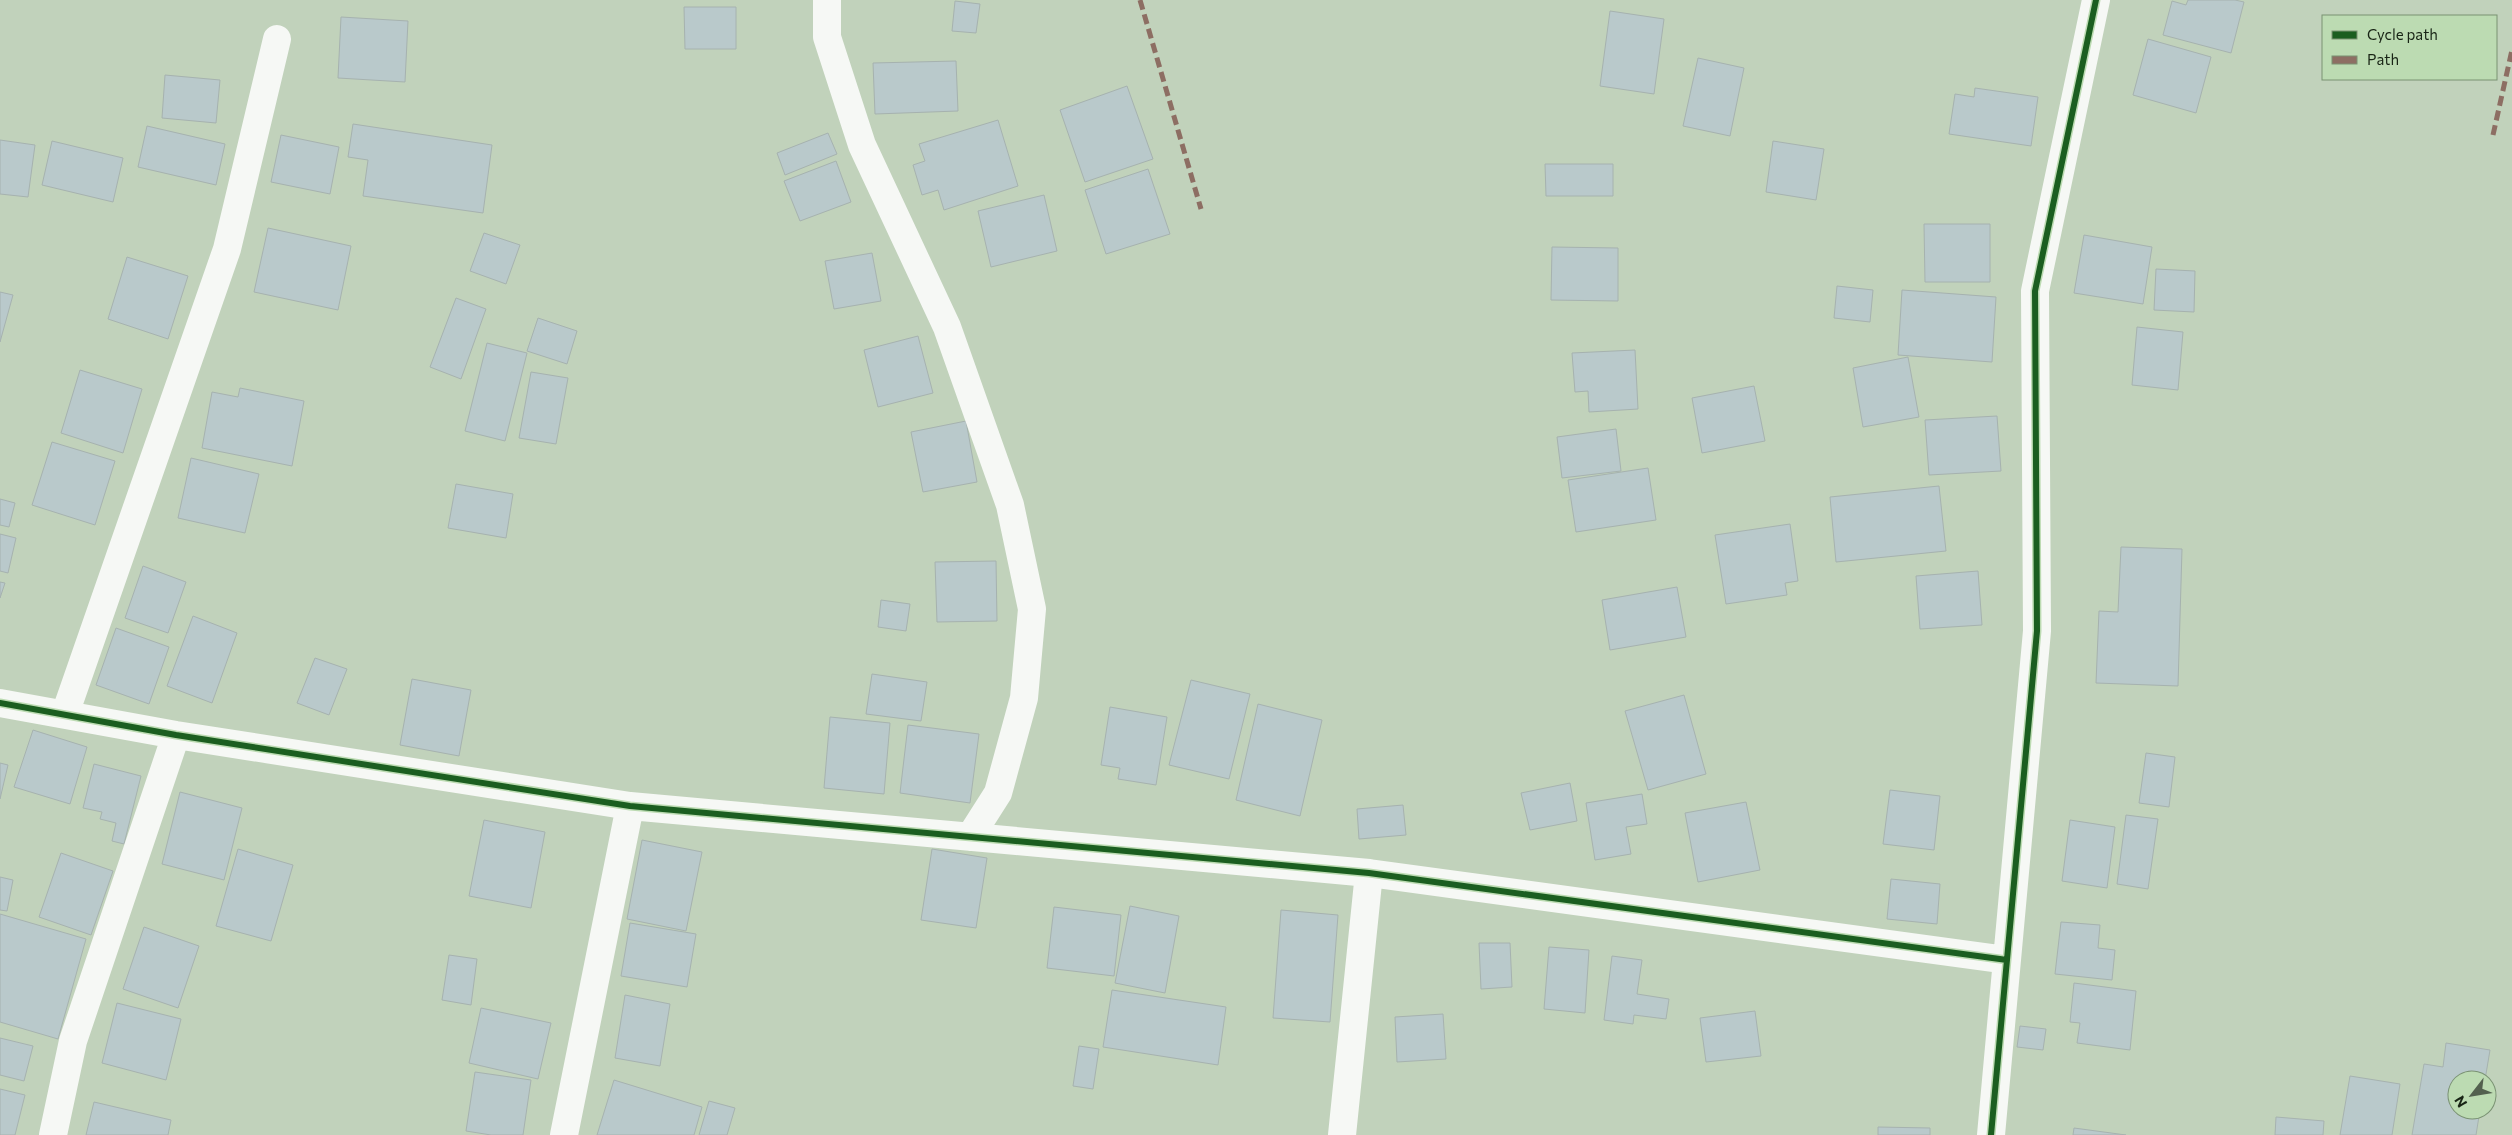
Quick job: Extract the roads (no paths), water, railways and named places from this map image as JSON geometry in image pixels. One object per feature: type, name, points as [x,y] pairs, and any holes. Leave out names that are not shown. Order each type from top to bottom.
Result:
[{"type":"street","points":[[827,0],[827,37],[862,145],[947,327],[1010,505],[1032,609],[1024,698],[1001,784],[998,793],[970,836]]},
{"type":"street","points":[[1991,1135],[2037,630],[2035,290],[2096,0]]},
{"type":"street","points":[[65,714],[227,249],[277,38]]},
{"type":"street","points":[[0,702],[176,735],[630,806],[1369,873],[2007,960]]},
{"type":"street","points":[[53,1135],[73,1041],[176,735]]},
{"type":"street","points":[[564,1135],[630,806]]},
{"type":"street","points":[[1342,1135],[1369,873]]}]
